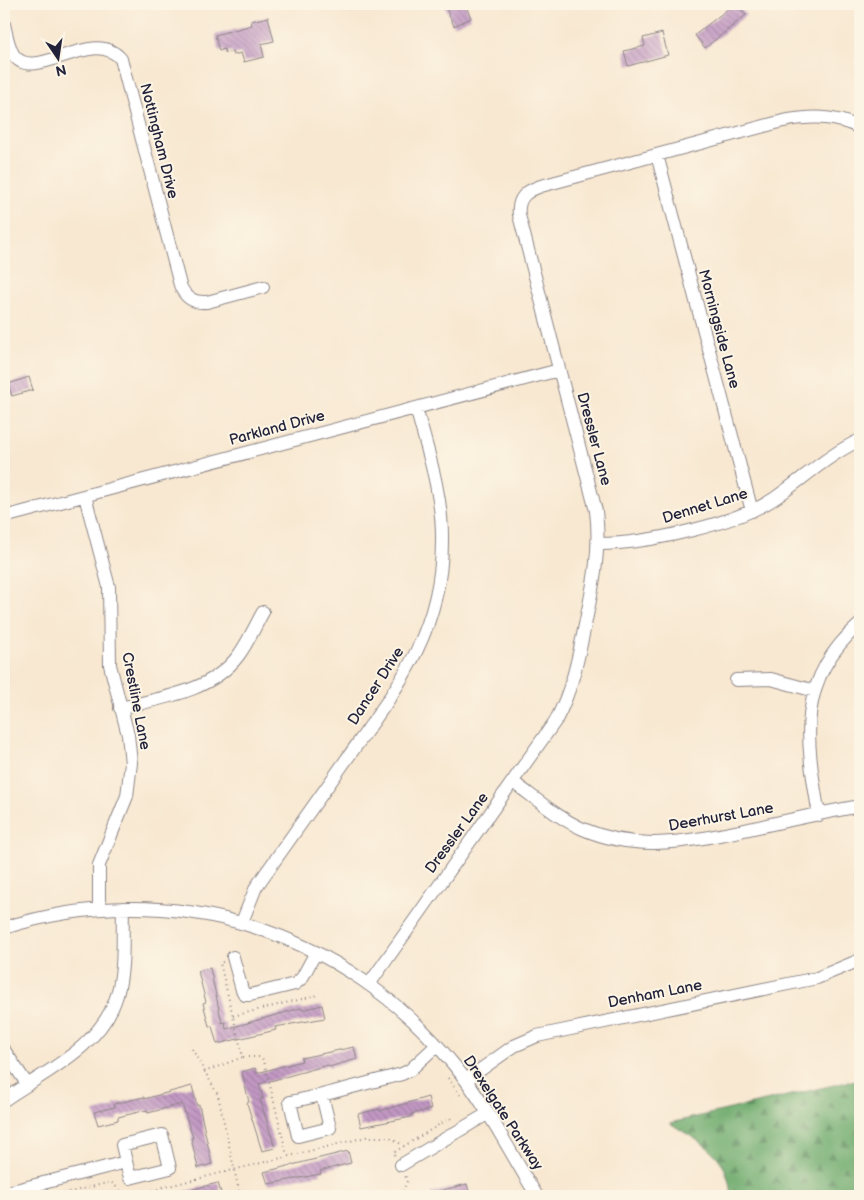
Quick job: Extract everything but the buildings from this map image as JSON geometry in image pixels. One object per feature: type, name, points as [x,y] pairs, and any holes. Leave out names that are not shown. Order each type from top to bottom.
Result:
[{"type":"street","name":"Nottingham Drive","points":[[4,24],[12,53],[24,62],[40,63],[101,47],[116,53],[121,59],[180,285],[187,297],[193,301],[207,302],[263,287]]},
{"type":"street","name":"Dressler Lane","points":[[370,983],[550,729],[568,697],[592,594],[599,544],[596,511],[519,215],[519,201],[530,190],[783,121],[808,117],[828,118],[860,128]]},
{"type":"street","name":"Morningside Lane","points":[[657,155],[752,511]]},
{"type":"street","name":"Parkland Drive","points":[[4,517],[559,370]]},
{"type":"street","name":"Dancer Drive","points":[[242,922],[256,887],[402,681],[428,629],[441,572],[442,523],[435,480],[416,408]]},
{"type":"street","name":"Dennet Lane","points":[[599,544],[640,542],[752,511],[776,498],[821,461],[860,440]]},
{"type":"street","name":"Crestline Lane","points":[[85,496],[109,587],[111,618],[109,657],[130,748],[131,776],[124,806],[99,865],[99,909]]},
{"type":"street","points":[[120,708],[187,691],[221,673],[238,656],[263,612]]},
{"type":"street","points":[[819,814],[808,740],[810,715],[815,691],[835,652],[860,624]]},
{"type":"street","points":[[736,680],[772,678],[815,691]]},
{"type":"street","name":"Deerhurst Lane","points":[[513,782],[556,814],[582,828],[616,840],[643,843],[682,842],[860,806]]},
{"type":"street","points":[[4,1100],[82,1047],[96,1034],[108,1015],[116,996],[120,976],[123,908]]},
{"type":"street","name":"Drexelgate Parkway","points":[[4,928],[57,914],[99,909],[176,910],[242,922],[282,936],[316,952],[370,983],[403,1011],[437,1045],[466,1080],[537,1196]]},
{"type":"street","points":[[234,958],[242,990],[245,995],[250,995],[295,984],[302,978],[316,952]]},
{"type":"street","name":"Denham Lane","points":[[466,1080],[514,1046],[537,1036],[816,978],[860,960]]},
{"type":"street","points":[[322,1095],[402,1074],[410,1070],[437,1045]]},
{"type":"street","points":[[4,1050],[27,1084]]},
{"type":"street","points":[[401,1165],[487,1114]]},
{"type":"street","points":[[4,1193],[126,1162]]},
{"type":"path","points":[[234,958],[220,963],[243,1057]]},
{"type":"path","points":[[233,1016],[318,994]]},
{"type":"path","points":[[192,1049],[218,1095],[240,1196]]},
{"type":"path","points":[[204,1072],[243,1057],[261,1057],[264,1061],[287,1155]]},
{"type":"path","points":[[448,1078],[465,1100]]},
{"type":"path","points":[[54,1196],[111,1182],[127,1196],[366,1137],[390,1137],[404,1146]]},
{"type":"green space","points":[[860,1079],[860,1196],[731,1196],[729,1181],[719,1159],[703,1144],[670,1123]]}]
